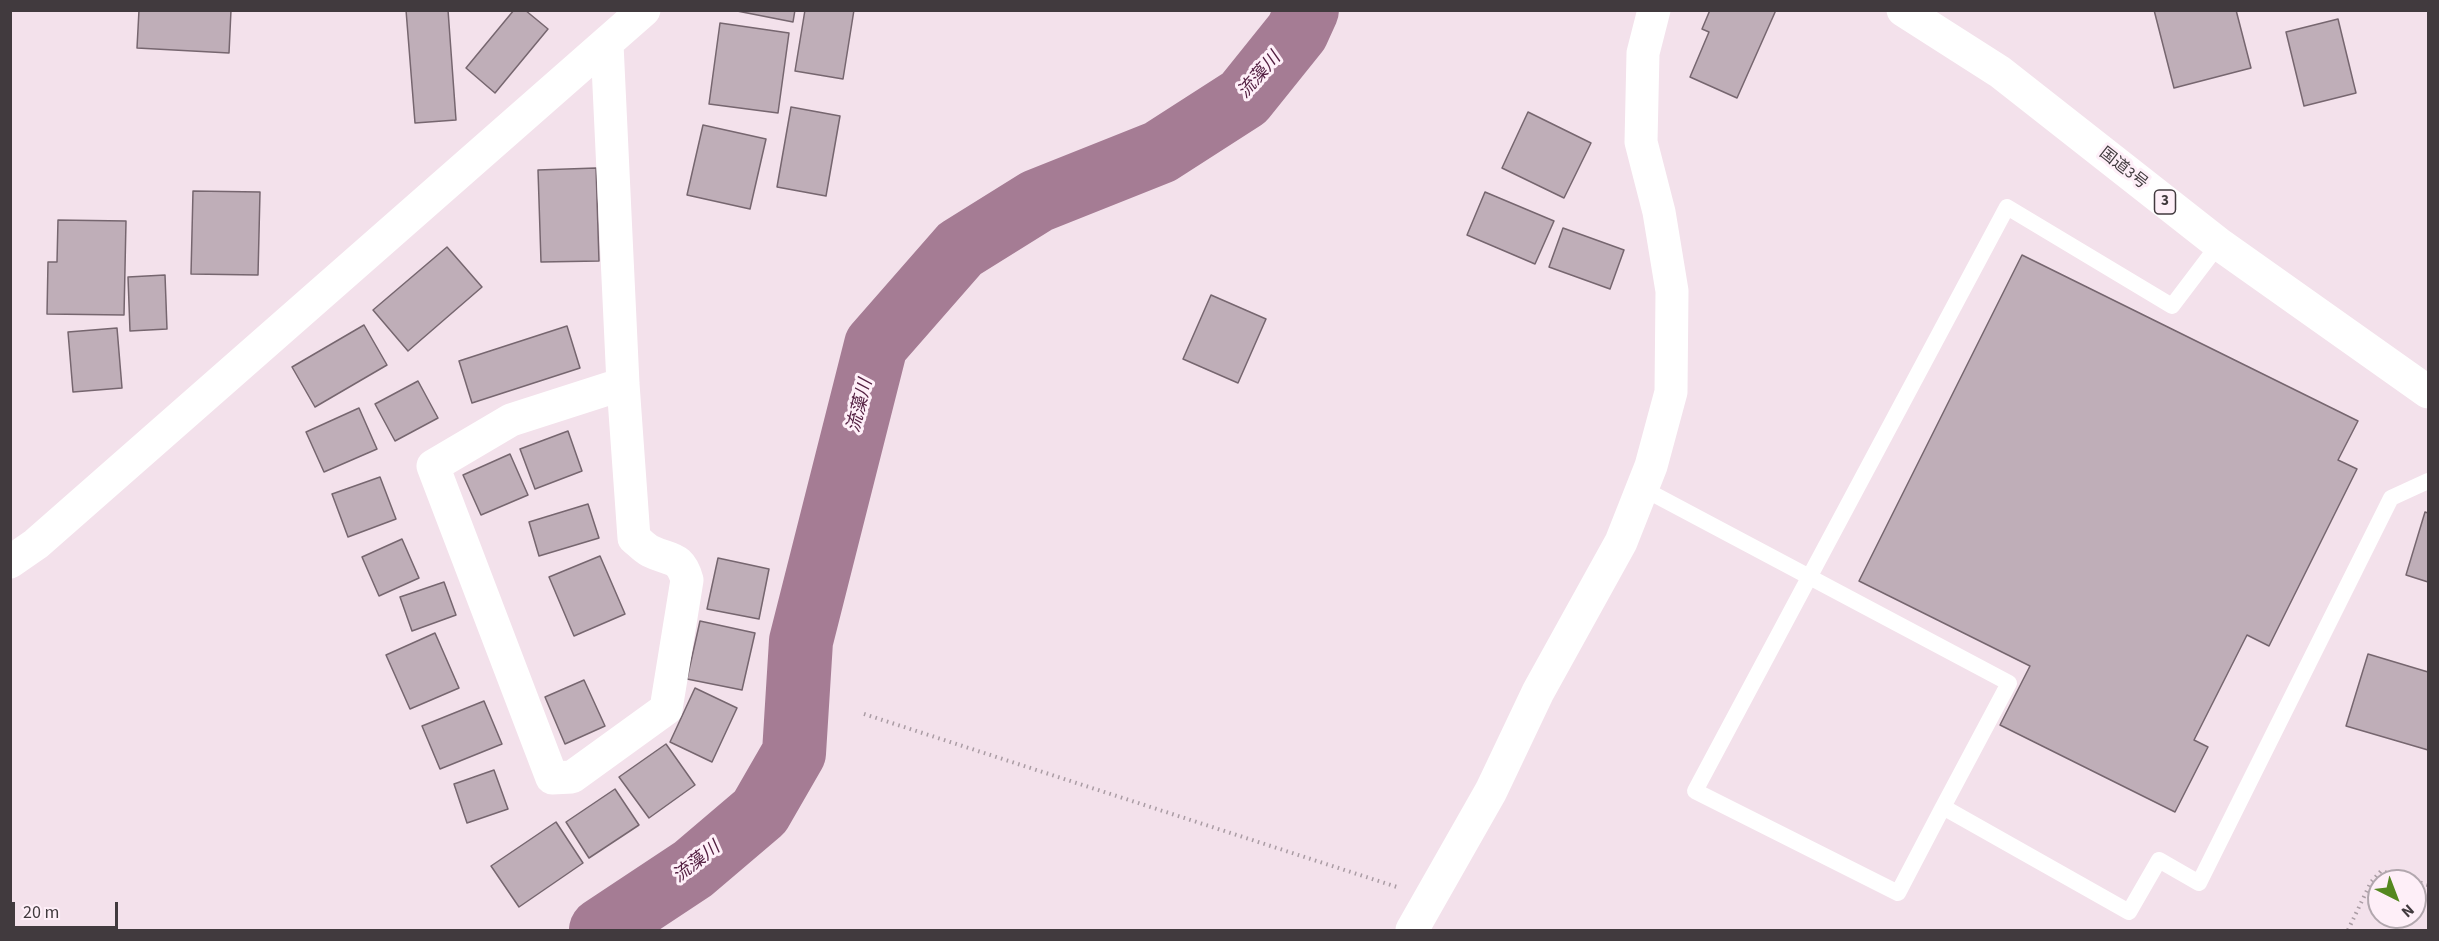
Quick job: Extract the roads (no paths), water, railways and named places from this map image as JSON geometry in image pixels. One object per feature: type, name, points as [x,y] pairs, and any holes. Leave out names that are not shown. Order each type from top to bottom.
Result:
[{"type":"main road","points":[[10,562],[36,544],[644,10]]},
{"type":"main road","points":[[1412,930],[1491,791],[1538,692],[1621,542],[1642,488],[1671,392],[1672,291],[1659,212],[1641,142],[1643,53],[1653,10]]},
{"type":"main road","name":"国道3号","points":[[1903,10],[2000,72],[2219,244],[2428,392]]},
{"type":"main road","points":[[607,44],[623,384],[634,538],[650,550],[672,558],[683,566],[687,580],[666,709],[572,777],[552,778],[433,466],[511,420],[623,384]]},
{"type":"lane","points":[[1642,488],[1809,576],[2009,682],[1898,892],[1695,790],[1809,576],[2007,207],[2172,306],[2219,244]]},
{"type":"lane","points":[[1943,807],[2129,912],[2159,860],[2199,883],[2391,498],[2428,481]]},
{"type":"waterway","name":"流藻川","points":[[601,930],[693,869],[760,812],[794,753],[801,641],[876,345],[960,249],[1037,201],[1160,152],[1244,98],[1297,32],[1307,10]]}]
